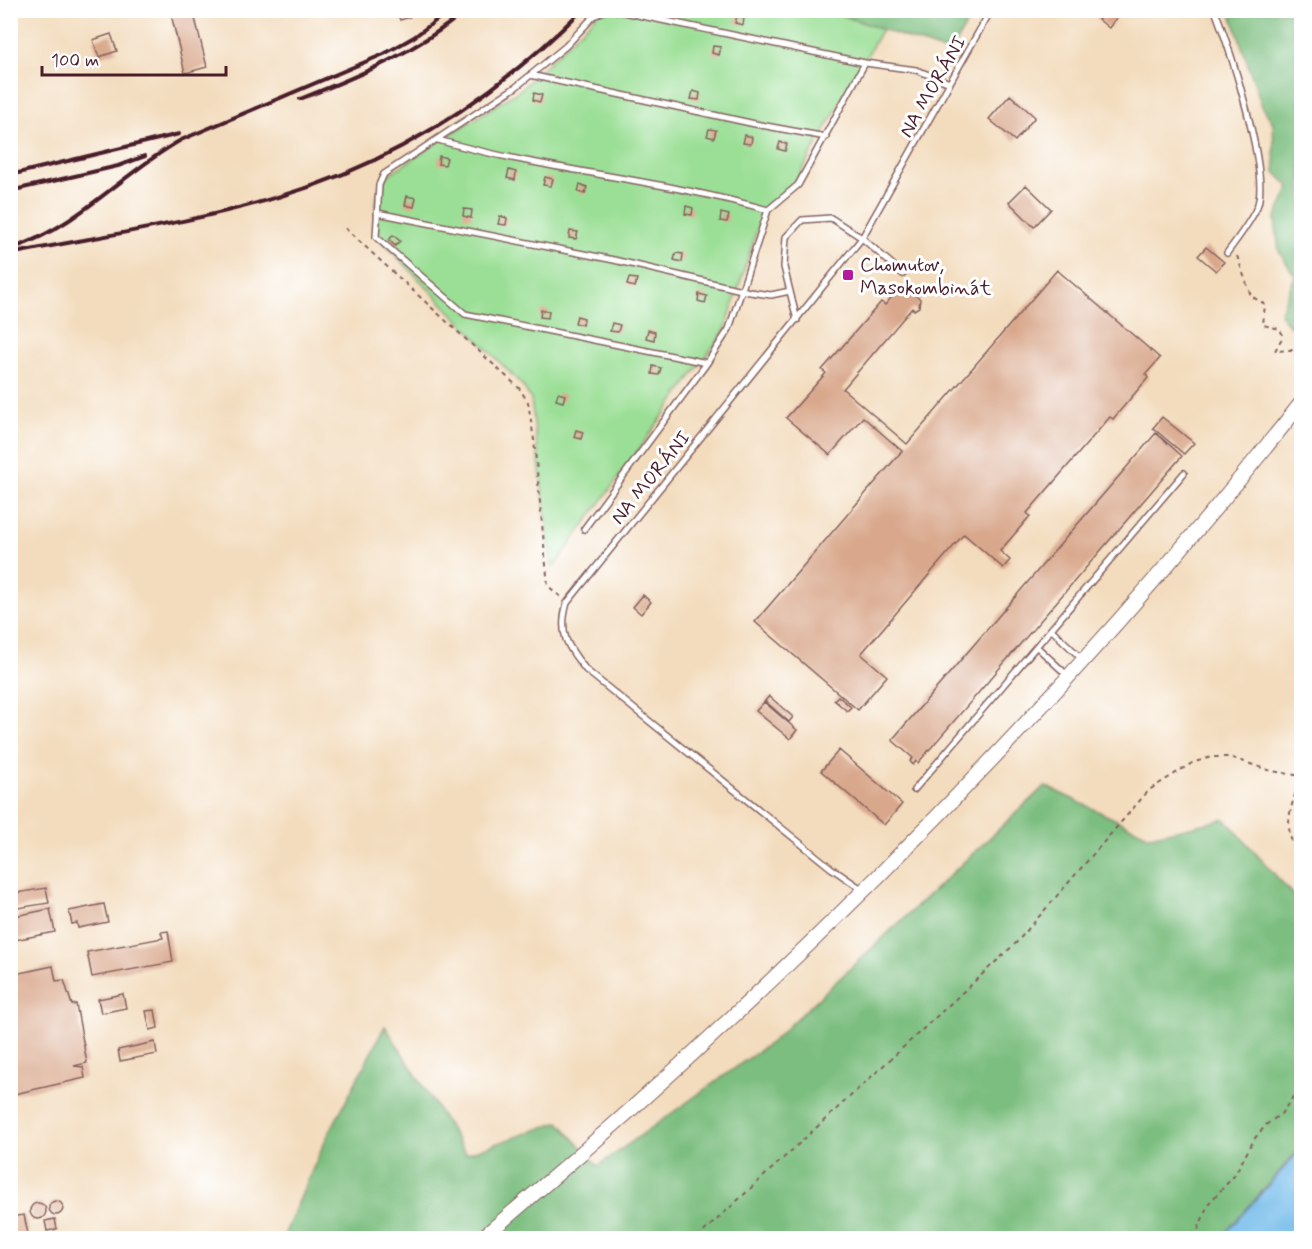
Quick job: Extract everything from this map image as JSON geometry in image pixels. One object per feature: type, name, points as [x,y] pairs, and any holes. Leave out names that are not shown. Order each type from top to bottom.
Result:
[{"type":"street","points":[[482,1239],[646,1095],[865,891],[1083,660],[1194,534],[1302,402]]},
{"type":"lane","points":[[606,10],[594,16],[566,46],[531,75],[438,140],[384,174],[379,185],[376,237],[465,314],[707,363]]},
{"type":"lane","points":[[614,10],[865,63],[916,70],[950,83]]},
{"type":"lane","name":"NA MORÁNI","points":[[567,603],[862,238],[991,10]]},
{"type":"lane","points":[[1215,10],[1230,50],[1260,172],[1258,206],[1227,254]]},
{"type":"lane","points":[[584,529],[707,363],[729,329],[768,210],[798,185],[865,63]]},
{"type":"lane","points":[[531,75],[755,124],[826,137]]},
{"type":"lane","points":[[438,140],[476,151],[618,177],[768,210]]},
{"type":"lane","points":[[377,213],[614,260],[742,290],[771,295],[790,291]]},
{"type":"lane","points":[[797,320],[784,267],[786,237],[802,220],[831,218],[862,238],[903,274]]},
{"type":"lane","points":[[914,790],[1184,473]]},
{"type":"lane","points":[[567,603],[562,620],[567,645],[586,670],[831,868],[865,891]]},
{"type":"lane","points":[[1052,630],[1083,660]]},
{"type":"lane","points":[[1037,647],[1068,676]]},
{"type":"path","points":[[345,228],[519,388],[528,402],[534,440],[548,586],[567,603]]},
{"type":"path","points":[[1233,245],[1251,296],[1265,304],[1263,325],[1280,329],[1283,336],[1275,351],[1290,350],[1302,344]]},
{"type":"path","points":[[697,1239],[1016,943],[1149,790],[1192,763],[1211,757],[1230,757],[1271,771],[1301,776],[1287,825],[1290,844],[1302,865]]},
{"type":"path","points":[[1195,1239],[1208,1204],[1234,1176],[1255,1138],[1291,1102],[1302,1084]]},
{"type":"green space","points":[[601,11],[830,11],[882,29],[796,181],[763,211],[725,330],[556,564],[552,566],[531,399],[523,386],[379,238],[375,202],[386,176],[520,90]]},
{"type":"green space","points":[[830,11],[974,11],[950,53]]},
{"type":"green space","points":[[1230,11],[1293,11],[1301,25],[1302,332],[1298,335],[1280,314],[1295,276],[1279,251],[1275,219],[1290,187],[1275,172],[1273,123],[1262,106]]},
{"type":"green space","points":[[1045,786],[1150,836],[1225,819],[1301,904],[1301,1147],[1221,1238],[283,1238],[324,1143],[385,1026],[466,1154],[559,1122],[598,1166],[774,1040]]},
{"type":"water","points":[[1301,1147],[1301,1238],[1221,1238],[1300,1150]]},
{"type":"building","points":[[170,10],[193,10],[207,67],[185,73]]},
{"type":"building","points":[[396,10],[407,10],[410,17],[400,20]]},
{"type":"building","points":[[1087,10],[1122,10],[1109,28]]},
{"type":"building","points":[[737,16],[744,18],[743,25],[735,23]]},
{"type":"building","points":[[111,34],[117,51],[99,57],[93,40]]},
{"type":"building","points":[[713,46],[721,47],[719,55],[712,53]]},
{"type":"building","points":[[693,91],[700,93],[699,100],[691,99]]},
{"type":"building","points":[[534,93],[542,95],[540,102],[533,100]]},
{"type":"building","points":[[1010,95],[1035,117],[1015,141],[989,119]]},
{"type":"building","points":[[709,129],[716,130],[714,138],[707,136]]},
{"type":"building","points":[[745,135],[752,137],[751,144],[743,143]]},
{"type":"building","points":[[780,142],[787,144],[785,151],[778,149]]},
{"type":"building","points":[[439,156],[447,158],[445,165],[438,164]]},
{"type":"building","points":[[509,170],[516,172],[515,180],[507,178]]},
{"type":"building","points":[[545,177],[553,179],[551,186],[543,185]]},
{"type":"building","points":[[580,184],[587,187],[585,194],[578,192]]},
{"type":"building","points":[[1026,185],[1051,209],[1034,227],[1009,202]]},
{"type":"building","points":[[407,196],[416,198],[414,207],[405,205]]},
{"type":"building","points":[[686,206],[693,208],[692,215],[685,214]]},
{"type":"building","points":[[464,209],[472,210],[471,218],[463,216]]},
{"type":"building","points":[[721,213],[729,215],[727,222],[720,221]]},
{"type":"building","points":[[500,216],[507,218],[506,225],[498,224]]},
{"type":"building","points":[[570,231],[578,232],[576,239],[569,238]]},
{"type":"building","points":[[393,235],[400,241],[395,246],[389,240]]},
{"type":"building","points":[[1206,247],[1224,262],[1216,271],[1198,256]]},
{"type":"building","points":[[676,253],[683,254],[682,262],[674,260]]},
{"type":"building","points":[[1057,270],[1160,358],[1146,374],[1148,378],[1113,419],[1110,417],[1027,513],[1030,516],[1000,551],[1010,560],[1003,568],[964,534],[861,654],[887,676],[858,710],[755,622],[902,451],[863,417],[830,455],[786,418],[826,373],[822,370],[881,302],[885,305],[900,287],[902,289],[905,287],[920,299],[919,307],[914,310],[912,308],[843,389],[907,444]]},
{"type":"building","points":[[629,278],[637,279],[635,287],[627,285]]},
{"type":"building","points":[[699,294],[707,296],[705,303],[698,301]]},
{"type":"building","points":[[541,310],[549,311],[548,318],[540,317]]},
{"type":"building","points":[[577,316],[584,318],[582,325],[575,323]]},
{"type":"building","points":[[612,323],[620,325],[618,332],[610,331]]},
{"type":"building","points":[[648,330],[655,332],[654,340],[646,338]]},
{"type":"building","points":[[653,366],[661,368],[659,375],[652,374]]},
{"type":"building","points":[[558,393],[565,395],[563,402],[556,400]]},
{"type":"building","points":[[1162,417],[1194,443],[1184,454],[1153,428]]},
{"type":"building","points":[[576,430],[583,432],[581,439],[574,437]]},
{"type":"building","points":[[1156,433],[1182,456],[918,763],[916,761],[913,765],[910,761],[913,758],[892,740]]},
{"type":"building","points":[[643,595],[651,602],[641,614],[633,607]]},
{"type":"building","points":[[769,696],[793,717],[789,722],[765,701]]},
{"type":"building","points":[[838,696],[851,707],[847,711],[834,700]]},
{"type":"building","points":[[764,702],[797,730],[790,739],[756,711]]},
{"type":"building","points":[[839,750],[902,804],[884,825],[821,771]]},
{"type":"building","points":[[46,888],[49,903],[12,909],[10,894]]},
{"type":"building","points":[[104,904],[108,922],[78,928],[77,923],[72,924],[69,911]]},
{"type":"building","points":[[50,909],[55,932],[10,941],[10,917]]},
{"type":"building","points":[[168,931],[173,962],[92,977],[87,952],[163,938],[161,932]]},
{"type":"building","points":[[53,966],[56,981],[64,980],[72,1005],[76,1004],[87,1063],[74,1066],[83,1067],[85,1078],[10,1095],[10,975]]},
{"type":"building","points":[[123,994],[126,1008],[101,1013],[98,999]]},
{"type":"building","points":[[155,1010],[158,1028],[150,1030],[146,1011]]},
{"type":"building","points":[[155,1042],[157,1054],[120,1061],[118,1050]]},
{"type":"building","points":[[53,1201],[59,1201],[63,1208],[59,1215],[53,1215],[49,1211],[49,1205]]},
{"type":"building","points":[[38,1203],[44,1205],[46,1211],[44,1217],[38,1219],[32,1217],[30,1211],[32,1205]]},
{"type":"building","points":[[24,1215],[28,1234],[10,1238],[10,1217]]},
{"type":"building","points":[[55,1219],[57,1229],[47,1231],[45,1221]]},
{"type":"railway","points":[[16,247],[60,226],[181,140],[384,54],[414,37],[450,10]]},
{"type":"railway","points":[[300,99],[366,72],[408,51],[466,10]]},
{"type":"railway","points":[[10,254],[248,206],[324,182],[365,165],[405,145],[480,97],[515,70],[582,10]]},
{"type":"railway","points":[[10,175],[179,134]]},
{"type":"railway","points":[[10,191],[118,166],[145,156]]},
{"type":"place","name":"Chomutov, Masokombinát","points":[[848,275]]}]
